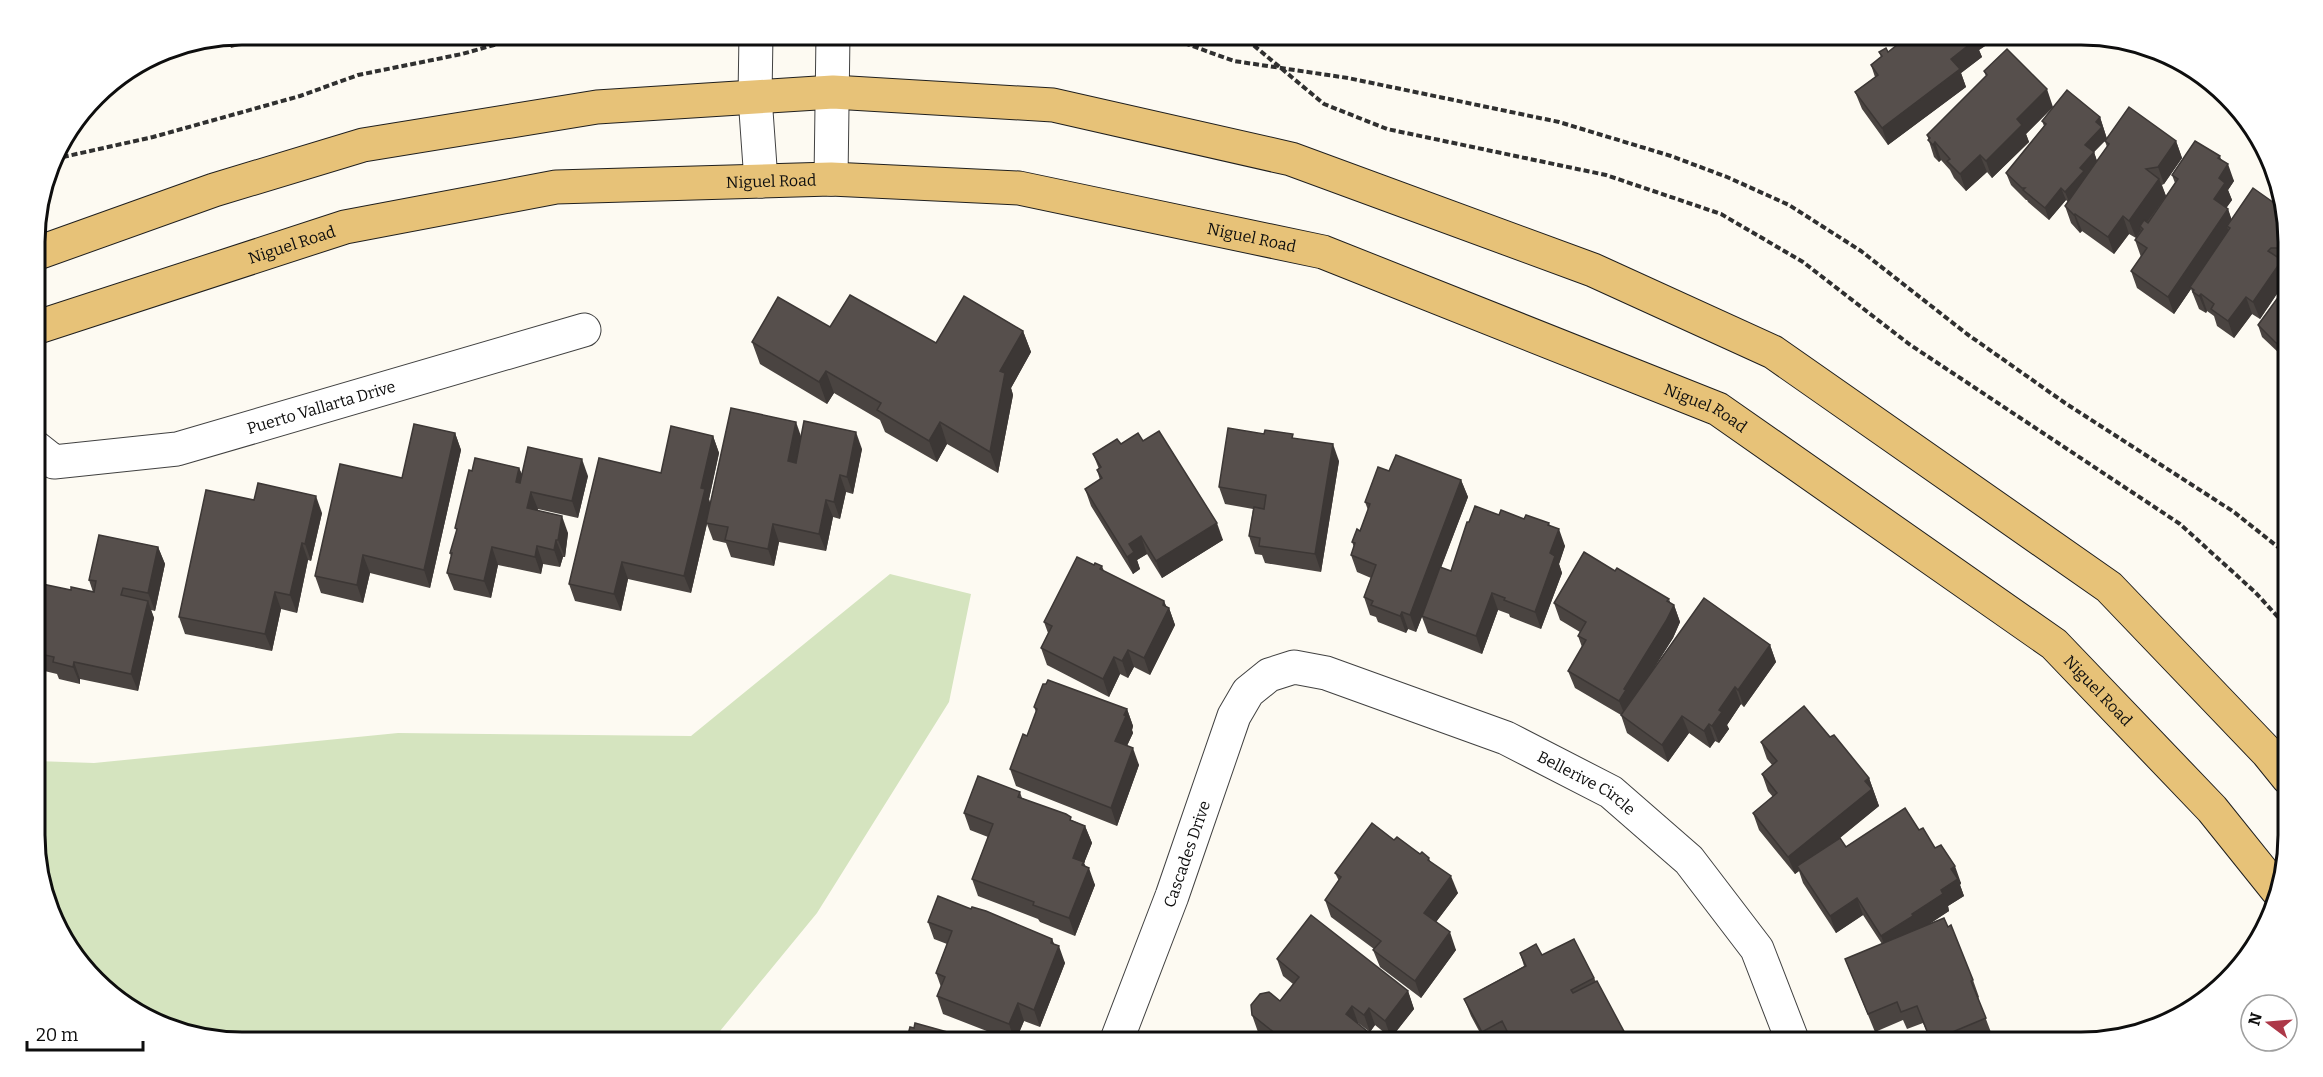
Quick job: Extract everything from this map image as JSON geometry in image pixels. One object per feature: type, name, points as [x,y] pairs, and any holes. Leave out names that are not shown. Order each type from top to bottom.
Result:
[{"type":"main road","points":[[45,250],[214,190],[363,145],[597,107],[833,92],[1053,105],[1291,159],[1593,270],[1773,352],[2109,587],[2278,766]]},
{"type":"main road","name":"Niguel Road","points":[[45,325],[345,227],[556,187],[831,179],[1019,188],[1323,252],[1718,409],[2054,644],[2212,808],[2272,883]]},
{"type":"street","points":[[756,45],[755,97],[761,181]]},
{"type":"street","points":[[831,179],[833,45]]},
{"type":"street","name":"Puerto Vallarta Drive","points":[[45,454],[177,449],[584,330]]},
{"type":"street","name":"Bellerive Circle","points":[[1269,675],[1294,667],[1326,673],[1399,697],[1506,738],[1611,792],[1689,860],[1757,949],[1789,1032]]},
{"type":"street","name":"Cascades Drive","points":[[1120,1032],[1172,896],[1234,716],[1248,692],[1269,675]]},
{"type":"path","points":[[64,157],[153,137],[300,96],[358,75],[462,54],[494,45]]},
{"type":"path","points":[[1190,45],[1234,61],[1348,78],[1559,122],[1682,160],[1789,205],[1861,251],[1967,334],[2065,403],[2234,512],[2278,547]]},
{"type":"path","points":[[1253,45],[1324,104],[1387,129],[1606,175],[1721,214],[1803,262],[1909,344],[2180,524],[2255,592],[2278,617]]},
{"type":"green space","points":[[890,574],[971,594],[949,702],[817,913],[719,1032],[229,1032],[204,1028],[179,1022],[144,1006],[103,974],[71,933],[52,886],[45,835],[45,761],[94,763],[398,733],[691,736]]},
{"type":"building","points":[[1897,45],[1969,45],[1951,59],[1960,69],[1882,128],[1855,92],[1878,75],[1871,65],[1882,56],[1879,52],[1886,48],[1888,52]]},
{"type":"building","points":[[2007,49],[2047,89],[2017,119],[2022,125],[1986,161],[1980,155],[1960,174],[1947,161],[1950,159],[1935,142],[1933,145],[1928,140],[1930,138],[1927,135],[1987,75],[1984,71]]},
{"type":"building","points":[[2067,90],[2100,117],[2096,122],[2102,127],[2085,145],[2094,152],[2080,168],[2084,171],[2065,192],[2061,188],[2045,208],[2006,173],[2046,124],[2042,121]]},
{"type":"building","points":[[2129,107],[2176,141],[2158,167],[2146,169],[2159,179],[2129,221],[2123,216],[2108,237],[2074,215],[2065,206],[2109,144],[2105,141]]},
{"type":"building","points":[[2195,141],[2220,156],[2218,158],[2228,164],[2219,178],[2225,183],[2214,199],[2228,209],[2168,297],[2131,271],[2147,248],[2135,240],[2143,229],[2140,226],[2144,220],[2148,223],[2178,179],[2172,175]]},
{"type":"building","points":[[2253,188],[2273,202],[2278,248],[2271,248],[2268,251],[2278,257],[2278,266],[2253,302],[2246,297],[2228,321],[2211,309],[2214,304],[2201,294],[2199,296],[2193,292],[2194,290],[2190,287],[2230,228],[2227,226]]},
{"type":"building","points":[[850,295],[936,343],[964,296],[1023,331],[1000,371],[1005,373],[990,452],[940,422],[929,441],[877,410],[881,403],[826,371],[819,382],[752,342],[778,297],[830,327]]},
{"type":"building","points":[[2278,297],[2278,344],[2258,325]]},
{"type":"building","points":[[731,408],[796,422],[788,461],[796,463],[804,421],[856,432],[847,477],[840,475],[834,502],[826,500],[819,534],[773,524],[768,549],[725,540],[728,527],[706,523]]},
{"type":"building","points":[[414,424],[455,433],[424,570],[363,555],[357,585],[315,576],[340,464],[402,478]]},
{"type":"building","points":[[671,426],[713,436],[701,488],[705,489],[684,576],[622,562],[614,594],[569,584],[599,458],[661,473]]},
{"type":"building","points":[[1228,428],[1264,434],[1265,430],[1293,434],[1292,438],[1333,444],[1315,554],[1259,546],[1260,538],[1249,536],[1254,507],[1264,509],[1266,495],[1219,487]]},
{"type":"building","points":[[1159,431],[1217,523],[1156,561],[1141,536],[1129,544],[1134,552],[1127,557],[1085,489],[1102,478],[1097,470],[1101,467],[1093,454],[1117,439],[1121,444],[1138,433],[1143,441]]},
{"type":"building","points":[[528,447],[582,459],[572,501],[531,492],[527,508],[562,516],[554,550],[537,546],[535,557],[492,547],[484,581],[447,573],[469,470],[472,471],[475,458],[519,468],[516,482],[520,483]]},
{"type":"building","points":[[1396,455],[1461,480],[1410,615],[1402,612],[1400,616],[1371,605],[1373,601],[1364,597],[1376,565],[1351,555],[1355,543],[1352,542],[1357,529],[1360,531],[1370,504],[1365,502],[1378,467],[1389,471]]},
{"type":"building","points":[[258,483],[316,496],[290,595],[275,592],[265,634],[179,617],[206,490],[254,500]]},
{"type":"building","points":[[1475,506],[1499,515],[1501,510],[1524,519],[1526,515],[1559,529],[1550,553],[1555,556],[1535,612],[1492,593],[1476,636],[1422,616],[1440,567],[1451,571],[1467,522]]},
{"type":"building","points":[[99,535],[158,547],[148,593],[123,588],[121,595],[148,601],[131,674],[74,662],[73,667],[53,662],[54,657],[45,655],[45,585],[94,592],[96,581],[89,580]]},
{"type":"building","points":[[1584,552],[1615,571],[1617,568],[1669,599],[1667,601],[1674,605],[1619,701],[1568,671],[1586,640],[1578,636],[1586,622],[1554,603]]},
{"type":"building","points":[[1077,557],[1102,566],[1100,569],[1164,601],[1163,605],[1169,608],[1144,658],[1128,650],[1122,661],[1114,657],[1103,679],[1041,648],[1052,626],[1044,622]]},
{"type":"building","points":[[1704,598],[1770,645],[1738,690],[1735,687],[1719,710],[1722,712],[1712,726],[1709,724],[1704,731],[1682,716],[1662,745],[1621,715]]},
{"type":"building","points":[[1048,680],[1127,709],[1115,741],[1133,748],[1111,808],[1010,769],[1023,734],[1027,736],[1037,709],[1034,707],[1043,684],[1046,684]]},
{"type":"building","points":[[1804,706],[1830,737],[1834,735],[1869,778],[1865,781],[1872,789],[1788,857],[1753,813],[1777,793],[1762,774],[1777,761],[1761,742]]},
{"type":"building","points":[[978,776],[1020,792],[1018,797],[1066,814],[1071,817],[1070,820],[1085,826],[1073,858],[1084,862],[1082,865],[1089,868],[1069,918],[972,879],[993,824],[964,813]]},
{"type":"building","points":[[1905,808],[1919,830],[1923,828],[1935,848],[1941,845],[1955,866],[1951,869],[1958,879],[1941,890],[1943,894],[1881,936],[1857,898],[1830,916],[1797,866],[1840,838],[1846,847]]},
{"type":"building","points":[[1372,823],[1394,840],[1397,837],[1420,854],[1422,852],[1429,858],[1428,860],[1451,876],[1424,913],[1450,932],[1415,981],[1373,950],[1381,941],[1325,900],[1341,877],[1335,873]]},
{"type":"building","points":[[938,896],[971,909],[972,907],[986,911],[1052,939],[1051,943],[1059,946],[1034,1010],[1018,1003],[1009,1024],[937,996],[945,977],[936,973],[952,931],[928,922]]},
{"type":"building","points":[[1311,915],[1408,991],[1385,1021],[1369,1008],[1364,1015],[1352,1006],[1346,1014],[1368,1032],[1273,1032],[1252,1015],[1251,1005],[1260,994],[1269,992],[1280,1001],[1299,977],[1277,959]]},
{"type":"building","points":[[1944,918],[1948,927],[1951,925],[1986,1018],[1953,1032],[1927,1032],[1917,1006],[1901,1012],[1897,1002],[1868,1014],[1845,959]]},
{"type":"building","points":[[1574,939],[1594,978],[1571,990],[1573,993],[1597,981],[1624,1032],[1508,1032],[1502,1021],[1482,1032],[1464,999],[1526,966],[1520,953],[1536,944],[1542,955]]},
{"type":"building","points":[[915,1023],[947,1032],[909,1032],[910,1027],[914,1028]]}]
